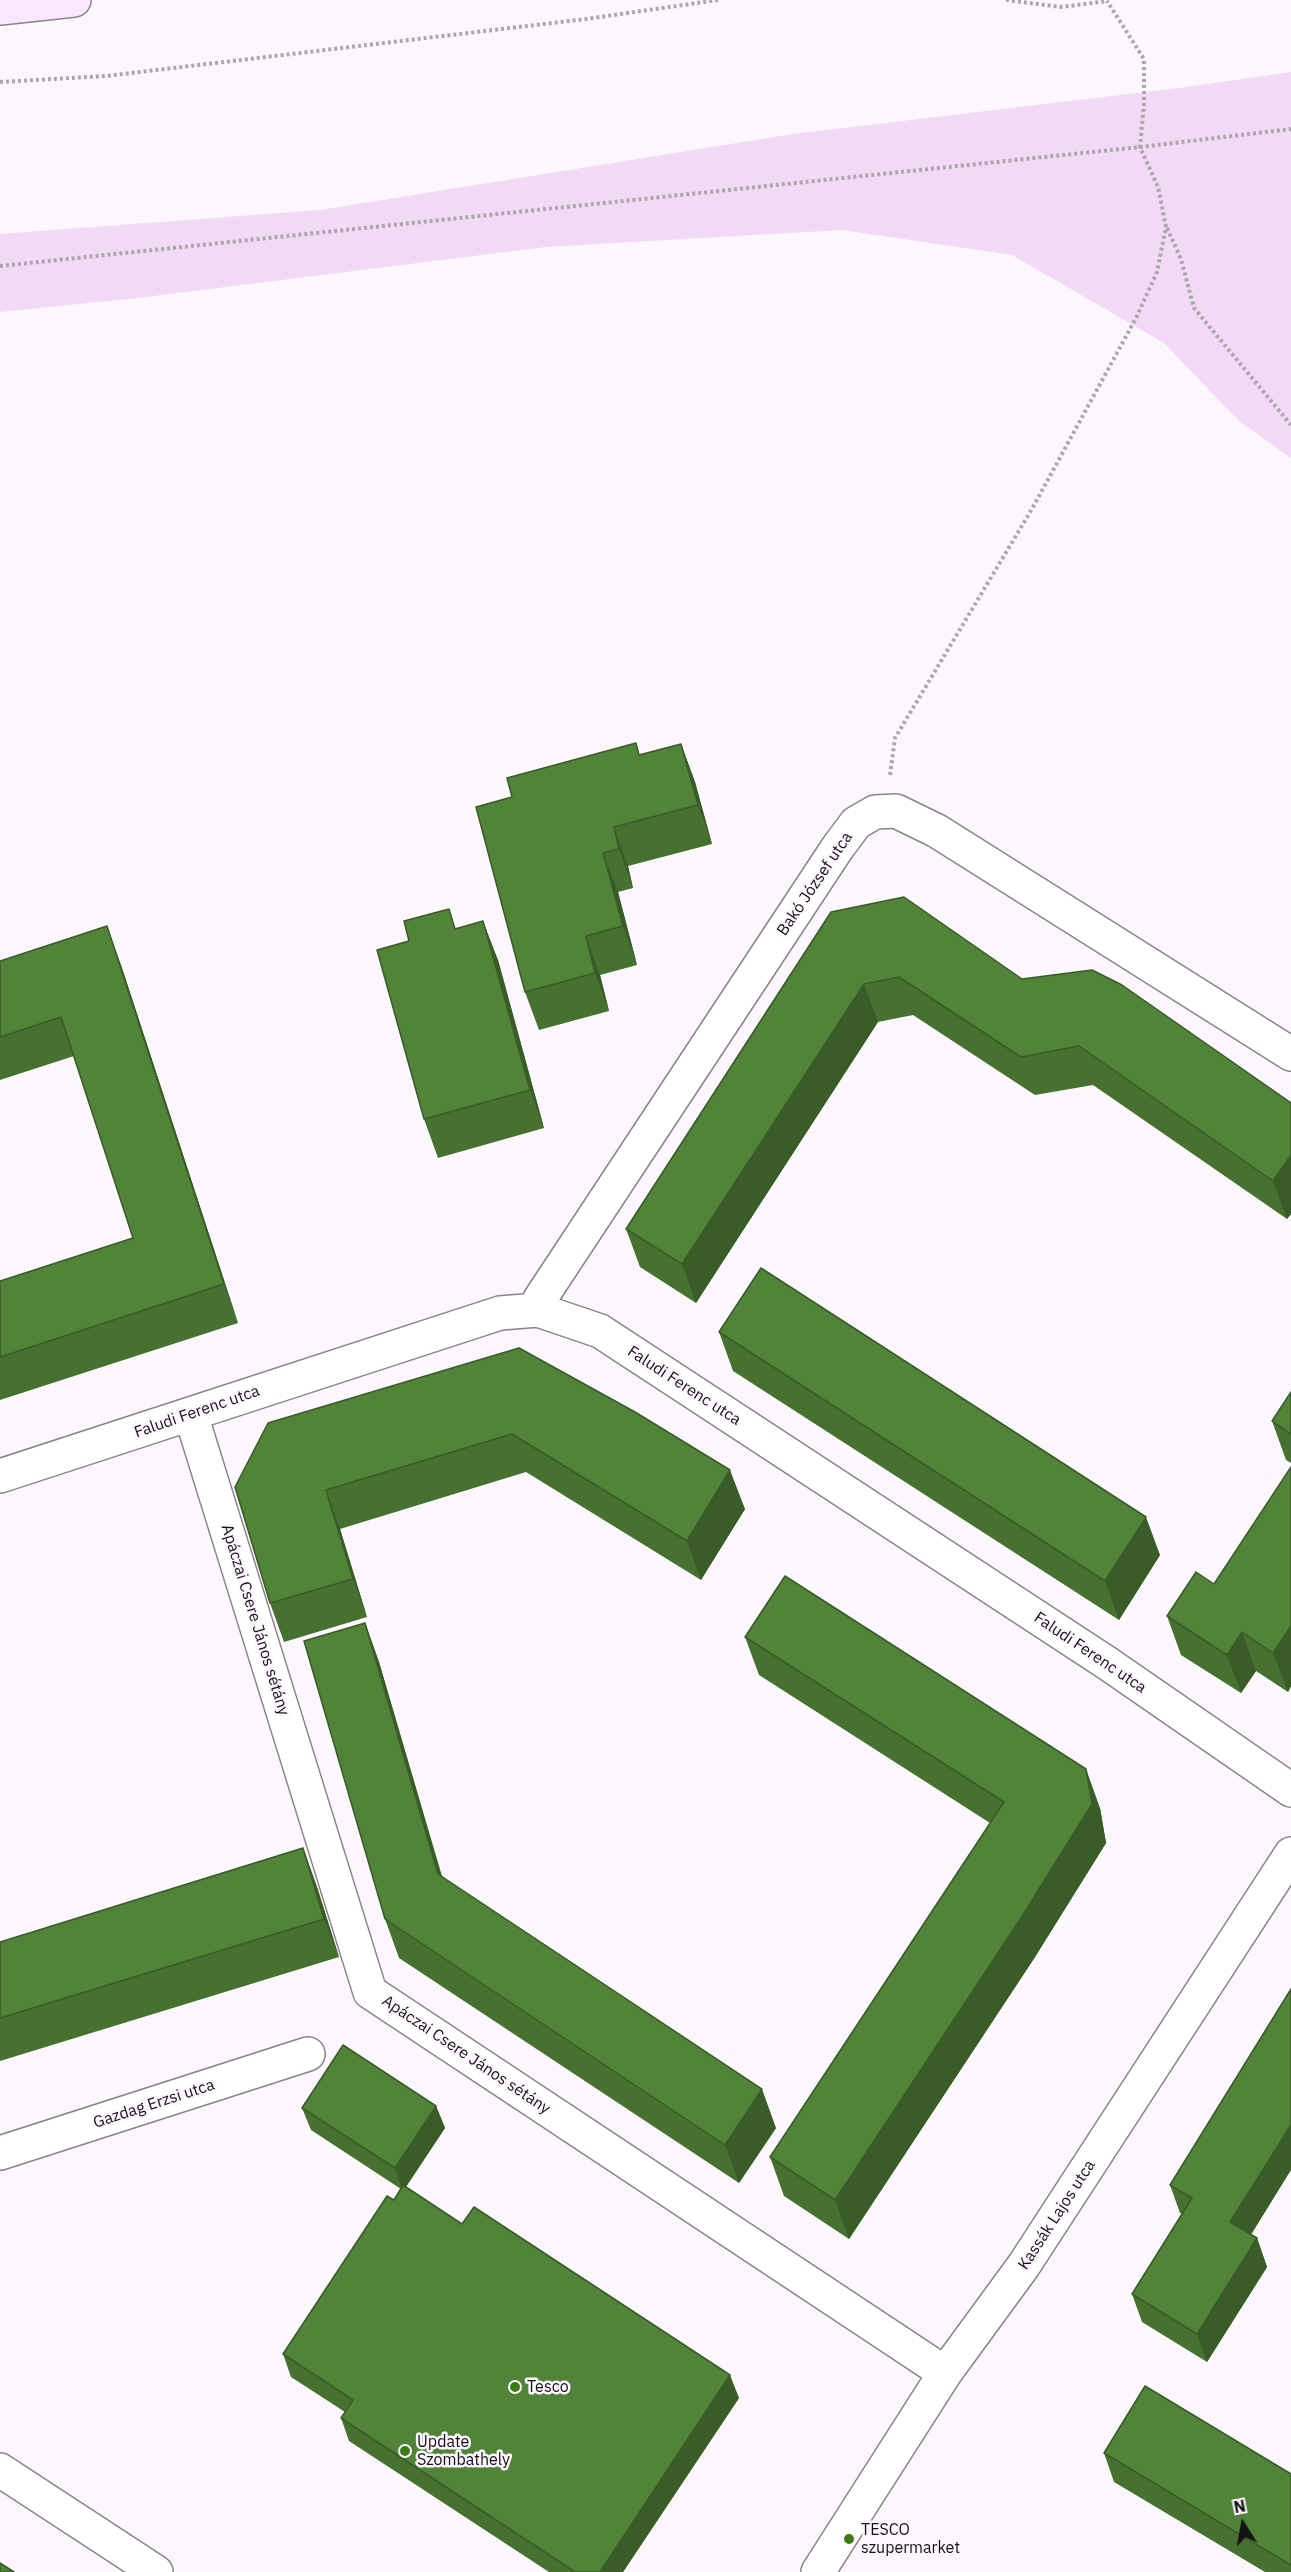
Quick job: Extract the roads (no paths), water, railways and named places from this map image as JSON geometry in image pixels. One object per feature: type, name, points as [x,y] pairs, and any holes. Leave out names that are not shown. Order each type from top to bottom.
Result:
[{"type":"main road","points":[[0,8],[74,0]]},
{"type":"street","name":"Bakó József utca","points":[[538,1310],[540,1299],[838,847],[856,823],[875,812],[896,811],[937,831],[1291,1054]]},
{"type":"street","name":"Faludi Ferenc utca","points":[[0,1476],[500,1313],[538,1310],[600,1331],[1107,1663],[1291,1790]]},
{"type":"street","name":"Apáczai Csere János sétány","points":[[191,1415],[370,1992],[945,2373]]},
{"type":"street","name":"Kassák Lajos utca","points":[[818,2572],[945,2373],[1024,2265],[1291,1854]]},
{"type":"street","name":"Gazdag Erzsi utca","points":[[0,2154],[308,2054]]},
{"type":"street","points":[[0,2470],[156,2572]]},
{"type":"place","name":"Tesco","points":[[515,2387]]},
{"type":"place","name":"Update Szombathely","points":[[405,2451]]},
{"type":"place","name":"TESCO szupermarket","points":[[849,2539]]}]
